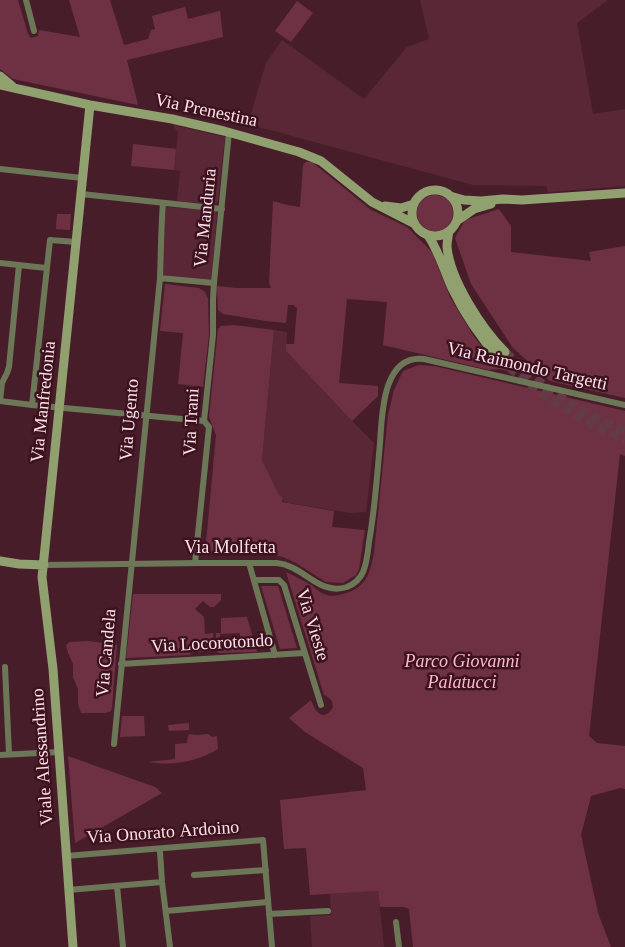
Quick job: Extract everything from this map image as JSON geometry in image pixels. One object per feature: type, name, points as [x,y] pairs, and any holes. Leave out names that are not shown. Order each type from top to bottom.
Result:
[{"type":"street","points":[[26,0],[34,31]]},
{"type":"street","points":[[0,76],[14,88]]},
{"type":"street","name":"Via Prenestina","points":[[0,80],[14,88]]},
{"type":"street","name":"Via Prenestina","points":[[0,85],[229,132],[311,156],[334,171],[375,203],[415,224]]},
{"type":"street","points":[[0,169],[82,178],[90,105]]},
{"type":"street","name":"Via Manduria","points":[[160,278],[214,283],[229,132]]},
{"type":"street","name":"Via Manfredonia","points":[[44,565],[82,178]]},
{"type":"street","points":[[449,232],[447,243],[449,256],[461,289],[502,355],[478,332],[467,316],[452,288],[438,251],[428,235],[415,224],[412,213],[414,204],[422,195],[433,191],[441,191],[464,200],[476,201],[625,193]]},
{"type":"street","points":[[81,194],[222,209]]},
{"type":"street","points":[[450,196],[458,208],[458,220]]},
{"type":"street","points":[[428,235],[438,236],[449,232],[458,220],[479,207],[514,200]]},
{"type":"street","name":"Via Ugento","points":[[131,564],[160,278],[160,234],[163,203]]},
{"type":"street","name":"Via Prenestina","points":[[375,203],[400,208],[414,204]]},
{"type":"street","points":[[32,405],[50,240],[76,242]]},
{"type":"street","points":[[0,263],[46,268]]},
{"type":"street","points":[[19,265],[9,367],[2,383],[0,401],[204,421]]},
{"type":"street","name":"Via Trani","points":[[195,563],[209,427],[204,421],[213,335],[214,283]]},
{"type":"street","name":"Via Raimondo Targetti","points":[[421,358],[625,404]]},
{"type":"street","name":"Via Molfetta","points":[[0,561],[44,565],[277,563],[295,568],[318,584],[331,588],[347,587],[354,584],[364,569],[371,533],[385,396],[391,380],[399,368],[410,360],[421,358]]},
{"type":"street","points":[[249,563],[275,655]]},
{"type":"street","name":"Via Candela","points":[[114,744],[131,564]]},
{"type":"street","name":"Viale Alessandrino","points":[[44,565],[42,585],[52,656],[73,947]]},
{"type":"street","name":"Via Vieste","points":[[254,580],[275,580],[283,583],[320,705]]},
{"type":"street","name":"Via Locorotondo","points":[[122,664],[304,654]]},
{"type":"street","points":[[5,667],[9,754]]},
{"type":"street","points":[[0,755],[59,752]]},
{"type":"street","name":"Via Onorato Ardoino","points":[[66,856],[263,840],[266,870]]},
{"type":"street","points":[[160,852],[170,947]]},
{"type":"street","points":[[194,876],[266,870],[272,947]]},
{"type":"street","points":[[68,890],[162,882]]},
{"type":"street","points":[[117,886],[123,947]]},
{"type":"street","points":[[166,911],[268,902]]},
{"type":"street","points":[[269,914],[328,911]]},
{"type":"street","points":[[396,922],[399,947]]},
{"type":"shaded area","points":[[420,0],[608,0],[577,23],[593,114],[625,109],[625,186],[548,192],[546,186],[473,185],[248,124],[266,63],[282,40],[364,99],[407,47],[429,39]]},
{"type":"shaded area","points":[[173,125],[225,137],[218,201],[215,204],[177,201],[180,171],[174,170],[178,133]]},
{"type":"shaded area","points":[[166,207],[217,211],[212,280],[161,275]]},
{"type":"shaded area","points":[[274,330],[287,332],[286,351],[374,443],[366,512],[350,513],[284,502],[283,498],[279,495],[262,460]]},
{"type":"shaded area","points":[[378,891],[384,947],[312,947],[310,916],[331,915],[330,894]]},
{"type":"green space","points":[[0,0],[18,0],[28,34],[31,38],[38,36],[39,30],[80,37],[69,0],[110,0],[124,45],[148,39],[151,30],[155,29],[152,16],[185,7],[188,19],[220,11],[223,37],[127,60],[138,105],[13,79],[0,69]]},
{"type":"green space","points":[[297,1],[313,13],[291,42],[275,31]]},
{"type":"green space","points":[[133,144],[176,149],[174,170],[131,166]]},
{"type":"green space","points":[[306,162],[312,162],[371,210],[407,227],[432,252],[450,297],[474,337],[494,361],[512,372],[499,369],[489,370],[383,345],[387,302],[347,299],[339,383],[378,386],[378,396],[352,421],[286,351],[286,344],[294,344],[297,308],[293,305],[288,305],[286,323],[223,314],[218,310],[218,286],[271,288],[269,283],[273,201],[300,207],[303,165]]},
{"type":"green space","points":[[435,195],[448,200],[453,213],[448,226],[435,231],[422,226],[417,213],[422,200]]},
{"type":"green space","points":[[499,209],[511,226],[511,252],[591,261],[589,252],[625,246],[625,398],[550,381],[513,348],[471,284],[455,238],[465,220]]},
{"type":"green space","points":[[57,214],[71,214],[70,230],[56,229]]},
{"type":"green space","points":[[165,284],[199,288],[205,292],[208,299],[209,335],[203,387],[178,384],[183,333],[160,331]]},
{"type":"green space","points":[[234,325],[274,330],[262,460],[279,495],[283,498],[282,502],[334,511],[332,527],[365,530],[359,569],[356,575],[343,583],[326,582],[296,563],[274,555],[273,551],[267,550],[265,554],[205,554],[216,435],[209,417],[218,329],[221,326]]},
{"type":"green space","name":"Parco Giovanni Palatucci","points":[[419,365],[434,366],[625,411],[625,456],[620,454],[589,736],[597,743],[625,746],[625,789],[620,788],[591,796],[581,835],[598,913],[611,947],[413,947],[409,909],[404,907],[380,907],[378,891],[310,895],[306,848],[284,849],[280,800],[366,790],[363,768],[305,732],[289,718],[311,700],[317,712],[323,715],[330,712],[333,707],[331,699],[324,695],[286,572],[308,583],[322,593],[331,596],[351,592],[366,579],[374,553],[388,415],[394,390],[403,371]]},
{"type":"green space","points":[[261,586],[278,586],[297,648],[280,649]]},
{"type":"green space","points":[[133,594],[221,594],[221,600],[214,607],[210,607],[203,601],[195,609],[204,617],[205,634],[213,633],[214,651],[191,652],[190,655],[126,658]]},
{"type":"green space","points":[[247,617],[257,652],[218,653],[217,640],[220,640],[220,647],[240,646],[240,633],[220,634],[220,638],[216,638],[216,633],[221,633],[221,618]]},
{"type":"green space","points":[[88,641],[117,645],[112,707],[111,711],[106,713],[81,713],[78,704],[78,689],[73,677],[73,664],[66,645],[70,642]]},
{"type":"green space","points":[[122,716],[144,716],[145,736],[120,737]]},
{"type":"green space","points":[[189,723],[189,730],[169,731],[168,725]]},
{"type":"green space","points":[[190,734],[217,736],[218,749],[184,762],[148,762],[175,759],[175,744],[187,743]]},
{"type":"green space","points":[[68,756],[155,787],[162,793],[75,843]]},
{"type":"tunnel","points":[[505,352],[561,398],[625,430]]},
{"type":"tunnel","points":[[499,358],[558,404],[590,424],[625,439]]}]
